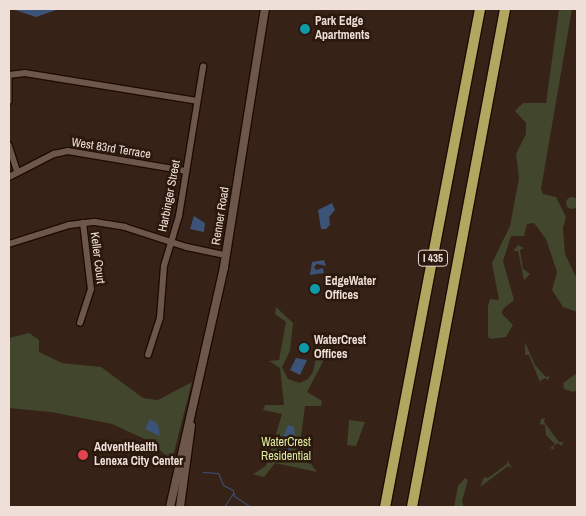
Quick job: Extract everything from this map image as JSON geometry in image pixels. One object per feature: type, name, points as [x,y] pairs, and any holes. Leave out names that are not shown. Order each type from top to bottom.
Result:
[{"type":"highway","name":"I 435","points":[[385,507],[480,9]]},
{"type":"highway","name":"I 435","points":[[412,507],[505,9]]},
{"type":"main road","name":"Renner Road","points":[[170,507],[191,426],[226,256],[265,9]]},
{"type":"main road","name":"Renner Road","points":[[180,507],[191,426]]},
{"type":"street","name":"Harbinger Street","points":[[148,355],[160,318],[163,272],[186,171],[203,67]]},
{"type":"street","points":[[9,101],[9,77],[25,73],[197,101]]},
{"type":"street","points":[[9,144],[18,172]]},
{"type":"street","name":"West 83rd Terrace","points":[[9,177],[54,154],[68,151],[186,171]]},
{"type":"street","points":[[9,244],[82,222],[125,227],[171,242],[226,256]]},
{"type":"street","name":"Keller Court","points":[[80,324],[91,290],[82,222]]},
{"type":"green space","points":[[559,9],[572,9],[541,189],[543,194],[556,197],[566,217],[563,228],[565,254],[577,279],[577,312],[563,307],[552,290],[557,272],[546,239],[534,223],[527,224],[524,236],[511,236],[503,261],[514,300],[503,309],[502,314],[513,325],[506,337],[491,339],[488,337],[488,306],[490,299],[499,300],[492,263],[510,226],[519,178],[516,154],[526,134],[526,123],[515,111],[523,103],[546,103]]},
{"type":"green space","points":[[572,197],[578,203],[572,209],[566,203]]},
{"type":"green space","points":[[518,245],[524,248],[520,250],[523,269],[530,274],[524,280],[518,251],[513,251]]},
{"type":"green space","name":"WaterCrest Residential","points":[[276,307],[293,323],[290,351],[282,367],[288,379],[300,383],[308,379],[313,372],[319,344],[329,346],[329,350],[307,392],[322,401],[321,406],[305,406],[298,459],[311,464],[317,472],[275,463],[264,477],[253,474],[266,466],[282,414],[263,410],[265,405],[284,405],[280,368],[269,361],[279,360],[286,322],[275,314]]},
{"type":"green space","points":[[29,333],[39,340],[39,352],[62,363],[101,367],[143,398],[158,400],[192,382],[172,460],[147,440],[112,424],[51,412],[9,408],[9,338]]},
{"type":"green space","points":[[525,342],[535,365],[546,377],[550,376],[548,380],[545,378],[540,381],[541,385],[529,355],[525,355]]},
{"type":"green space","points":[[577,373],[577,390],[573,392],[564,389],[563,383]]},
{"type":"green space","points":[[545,418],[544,422],[559,442],[564,442],[561,446],[558,443],[553,446],[554,450],[550,448],[555,444],[546,435],[545,425],[540,424],[541,419]]},
{"type":"green space","points":[[349,420],[365,422],[356,446],[347,445]]},
{"type":"green space","points":[[507,460],[512,468],[508,466],[480,487],[484,477],[488,478],[507,464]]},
{"type":"green space","points":[[465,478],[468,480],[462,501],[464,507],[454,507],[458,486]]},
{"type":"water","points":[[12,9],[59,9],[36,17]]},
{"type":"water","points":[[332,203],[335,210],[329,217],[330,225],[326,229],[321,229],[318,210]]},
{"type":"water","points":[[194,216],[205,223],[204,232],[190,229]]},
{"type":"water","points":[[324,260],[326,266],[317,264],[314,267],[316,270],[323,268],[324,273],[310,275],[312,262]]},
{"type":"water","points":[[296,358],[307,360],[300,375],[290,370]]},
{"type":"water","points":[[150,419],[158,424],[160,436],[145,429]]},
{"type":"water","points":[[288,425],[294,427],[295,436],[291,443],[292,449],[284,454],[279,447]]},
{"type":"waterway","points":[[203,472],[218,473],[223,485],[233,490],[234,496],[251,507]]},
{"type":"waterway","points":[[224,507],[233,493]]},
{"type":"place","name":"Park Edge Apartments","points":[[305,29]]},
{"type":"place","name":"EdgeWater Offices","points":[[315,289]]},
{"type":"place","name":"WaterCrest Offices","points":[[304,348]]},
{"type":"place","name":"AdventHealth Lenexa City Center","points":[[83,455]]}]
